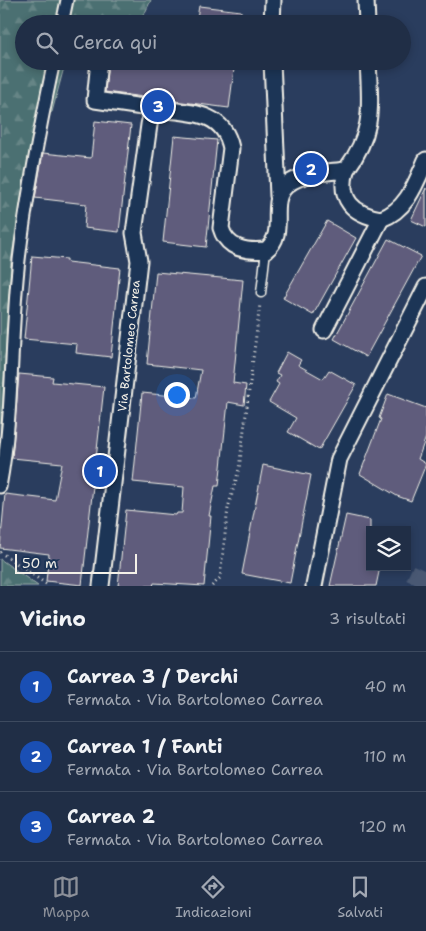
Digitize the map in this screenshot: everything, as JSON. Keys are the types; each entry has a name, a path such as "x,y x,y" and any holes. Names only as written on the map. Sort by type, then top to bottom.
{"street":[{"path":"64,15 67,0"},
{"path":"272,15 273,0"},
{"path":"366,0 367,15"},
{"path":"0,487 8,423 19,260 31,177 52,70"},
{"path":"98,70 95,100 200,114 215,120 223,128 231,148 221,228 233,245 242,250 266,250 273,244 277,233 278,196 272,70"},
{"path":"368,70 370,119 367,131 356,156 346,170 343,181 346,199 358,212 382,219"},
{"name":"Via Bartolomeo Carrea","path":"100,586 139,261 134,233 151,116 156,109"},
{"path":"324,330 382,219 398,211 408,197 426,160"},
{"path":"278,196 287,185 300,177 346,170"},
{"path":"314,586 338,459 426,287"}],"lane":[{"path":"261,293 266,250"}],"path":[{"path":"212,586 220,578 228,508 239,469 261,293"},
{"path":"0,552 49,586"}],"green space":[{"path":"0,0 151,0 144,15 15,15 15,70 64,70 52,112 35,119 11,261 0,445"},
{"path":"0,559 38,586 0,586"}],"building":[{"path":"199,6 241,11 241,15 198,15"},
{"path":"107,70 234,70 229,108 105,92"},
{"path":"95,121 131,125 119,232 84,228 86,204 35,198 43,153 91,158"},
{"path":"174,136 217,140 206,247 163,242"},
{"path":"426,188 426,227 411,220"},
{"path":"327,221 356,238 313,315 283,298"},
{"path":"388,239 421,256 366,357 334,339"},
{"path":"32,256 67,259 67,262 120,268 111,357 76,353 77,344 24,339"},
{"path":"156,272 243,280 233,383 246,385 244,405 228,402 219,486 215,486 209,516 211,516 204,586 154,583 153,586 118,586 126,510 176,515 177,513 182,513 184,487 133,482 142,393 196,398 201,370 147,364"},
{"path":"287,352 301,360 298,365 323,379 329,370 356,385 319,450 288,432 296,418 269,402 279,384 276,382 280,375 276,373"},
{"path":"19,374 53,377 52,382 104,387 82,585 46,581 49,554 0,548 5,494 55,500 62,463 12,458"},
{"path":"388,394 426,408 426,437 418,459 426,464 411,501 397,496 360,474 381,419 379,418"},
{"path":"263,465 311,475 290,583 242,574"},
{"path":"346,515 370,520 370,526 366,526 366,571 379,571 376,586 330,586"}],"tunnel":[{"path":"419,586 426,571"}],"place":[{"name":"Carrea 2","path":"158,106"},
{"name":"Carrea 1 / Fanti","path":"311,169"},
{"name":"Carrea 3 / Derchi","path":"100,471"}]}
